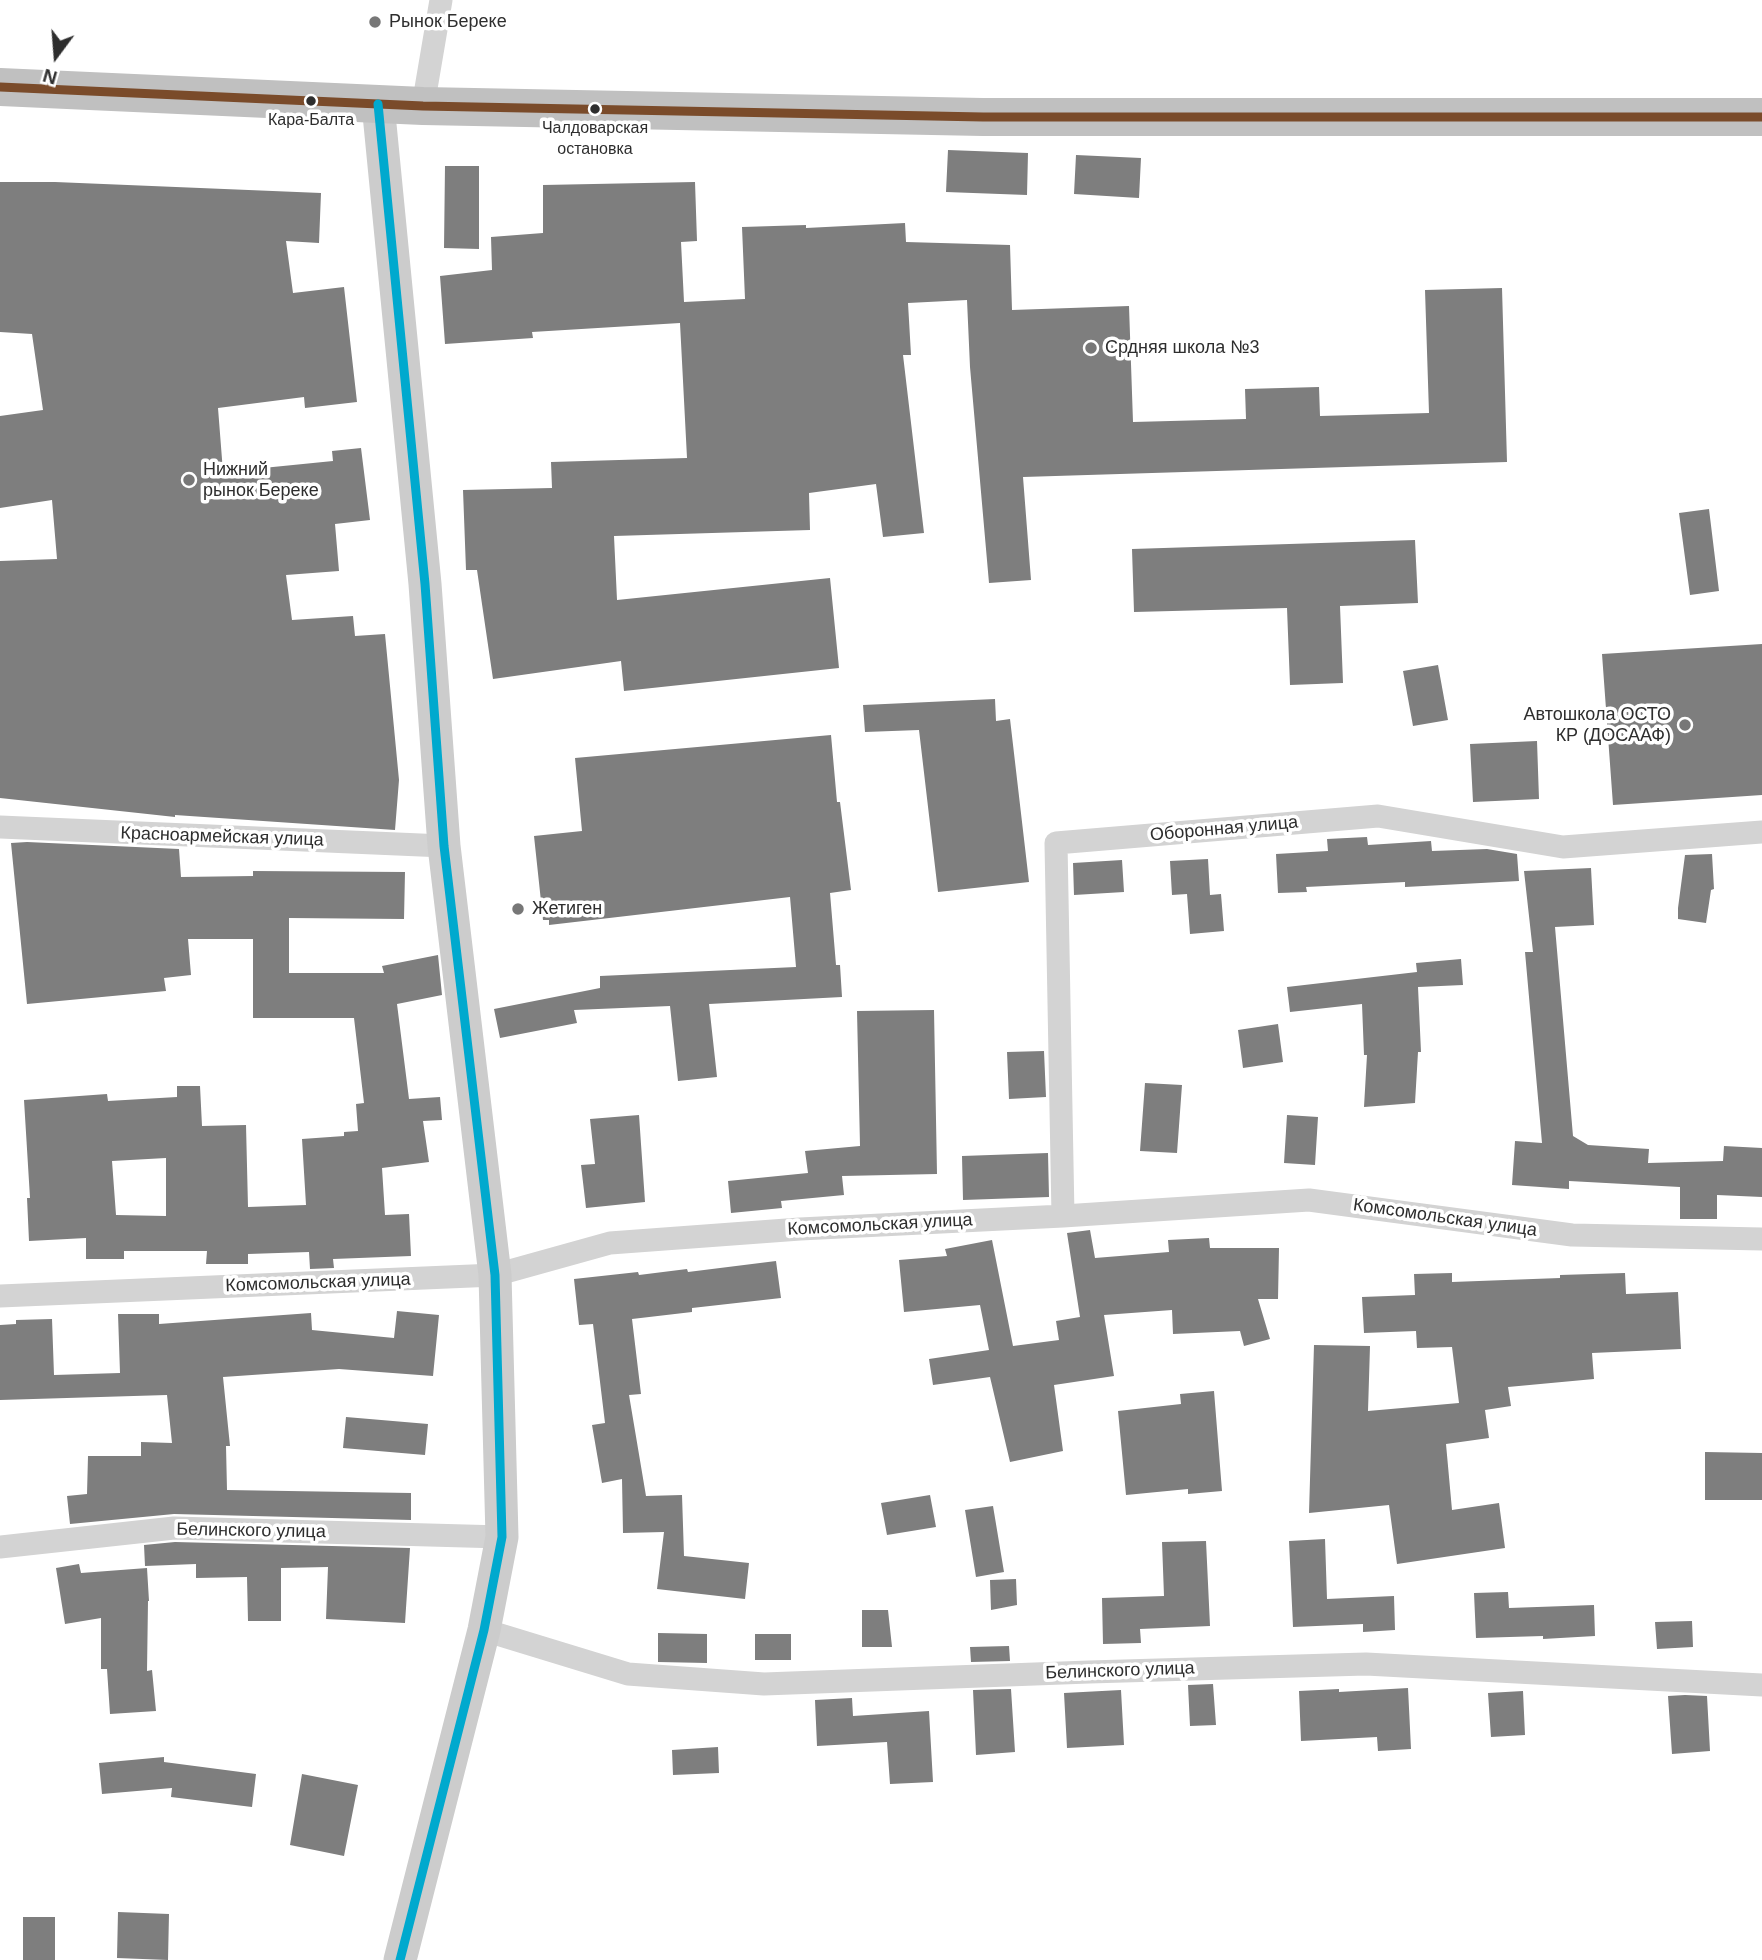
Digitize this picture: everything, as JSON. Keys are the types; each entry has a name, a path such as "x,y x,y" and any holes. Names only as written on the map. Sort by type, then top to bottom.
{"highway":[{"path":"0,88 423,106 997,117 1762,117"}],"street":[{"path":"423,106 440,4"},
{"path":"378,104 425,584 444,846 495,1275 502,1537 485,1630 400,1960"},
{"name":"Оборонная улица","path":"1063,1216 1056,843 1378,816 1563,847 1762,832"},
{"name":"Красноармейская улица","path":"0,827 444,846"},
{"name":"Комсомольская улица","path":"0,1296 495,1275 610,1243 1309,1199 1572,1235 1762,1239"},
{"name":"Белинского улица","path":"0,1547 174,1528 502,1537"},
{"name":"Белинского улица","path":"485,1630 628,1674 764,1684 1366,1664 1762,1685"}],"building":[{"path":"948,150 1028,153 1027,195 946,192"},
{"path":"1076,155 1141,158 1139,198 1074,194"},
{"path":"445,166 479,166 479,249 444,248"},
{"name":"Нижний рынок Береке","path":"0,182 321,193 319,243 286,241 293,293 344,287 357,402 305,408 304,397 218,408 223,472 333,461 332,451 361,448 370,520 335,524 339,571 286,575 292,620 353,616 355,636 385,634 399,780 395,830 175,817 0,798 0,561 57,559 52,500 0,508 0,416 43,410 32,334 0,332"},
{"path":"695,182 697,241 681,242 684,302 745,299 742,227 806,225 806,228 905,223 906,242 1010,245 1012,310 1129,306 1133,422 1246,419 1245,389 1319,387 1320,416 1429,413 1425,290 1502,288 1507,462 1023,477 1031,580 989,583 970,367 967,300 908,303 911,355 903,355 924,533 883,537 876,484 809,493 810,530 614,536 617,600 830,578 839,668 624,691 621,661 493,679 477,570 466,570 463,490 552,488 551,462 687,458 680,323 532,332 533,338 445,344 440,276 492,270 491,237 543,233 543,185"},
{"path":"1709,509 1719,591 1690,595 1679,513"},
{"path":"1415,540 1418,603 1340,606 1343,683 1290,685 1287,608 1134,612 1132,549"},
{"name":"Автошкола ОСТО КР (ДОСААФ)","path":"1762,644 1762,795 1613,805 1602,654"},
{"path":"1438,665 1448,720 1413,726 1403,671"},
{"path":"995,699 996,721 1010,719 1029,882 938,892 919,730 865,732 863,705"},
{"path":"831,735 837,802 840,802 851,890 830,893 836,965 840,965 842,997 709,1004 717,1077 678,1081 670,1006 574,1010 577,1023 500,1038 494,1009 600,988 600,976 796,967 790,897 549,925 549,920 543,920 534,836 582,831 575,758"},
{"path":"1537,741 1539,799 1473,802 1470,744"},
{"path":"1367,837 1368,845 1431,841 1432,851 1487,849 1517,854 1519,881 1405,887 1405,882 1306,887 1307,892 1278,893 1276,854 1328,851 1327,839"},
{"path":"11,843 179,849 181,877 253,876 253,871 405,872 404,919 289,918 289,973 384,973 382,966 438,955 442,995 397,1004 409,1099 440,1097 442,1120 423,1121 429,1162 382,1168 385,1215 409,1214 411,1256 333,1259 334,1268 310,1269 309,1252 248,1254 248,1264 206,1264 207,1251 124,1251 124,1259 86,1259 86,1238 29,1241 27,1198 30,1198 24,1100 107,1094 108,1101 177,1097 177,1086 200,1086 202,1126 246,1125 248,1207 306,1205 302,1139 344,1136 344,1132 358,1131 356,1104 364,1103 354,1018 253,1018 253,939 188,939 191,975 164,978 166,991 27,1004","holes":["166,1158 166,1216 116,1215 112,1161"]},
{"path":"1712,854 1714,889 1711,890 1706,923 1678,919 1685,855"},
{"path":"1208,859 1210,895 1221,894 1224,931 1190,934 1187,894 1172,895 1170,861"},
{"path":"1122,860 1124,892 1074,895 1073,863"},
{"path":"1591,868 1594,925 1555,927 1573,1136 1588,1145 1649,1149 1648,1163 1723,1161 1724,1146 1762,1148 1762,1197 1717,1195 1717,1219 1680,1219 1680,1187 1569,1181 1569,1189 1512,1185 1515,1141 1542,1143 1525,952 1533,952 1524,871"},
{"path":"1461,959 1463,985 1418,987 1421,1052 1418,1052 1415,1103 1364,1107 1367,1055 1364,1055 1362,1004 1290,1012 1287,987 1417,972 1416,963"},
{"path":"934,1010 937,1174 842,1176 844,1195 781,1201 782,1208 731,1213 728,1181 808,1173 805,1151 860,1146 857,1011"},
{"path":"1278,1024 1283,1062 1243,1068 1238,1030"},
{"path":"1044,1051 1046,1097 1009,1099 1007,1052"},
{"path":"1145,1083 1182,1085 1177,1153 1140,1151"},
{"path":"639,1115 645,1202 586,1208 581,1165 595,1164 590,1119"},
{"path":"1287,1115 1318,1117 1315,1165 1284,1163"},
{"path":"1048,1153 1049,1197 963,1200 962,1156"},
{"path":"1090,1230 1095,1258 1169,1252 1168,1240 1209,1238 1210,1248 1279,1248 1278,1299 1258,1299 1270,1339 1244,1346 1240,1331 1173,1334 1172,1310 1104,1315 1114,1376 1054,1385 1063,1451 1010,1462 990,1377 933,1385 929,1359 989,1350 980,1305 904,1312 899,1260 947,1256 945,1249 992,1240 1013,1346 1059,1340 1056,1321 1080,1317 1067,1233"},
{"path":"776,1261 781,1298 692,1308 692,1312 632,1319 641,1394 629,1395 646,1496 682,1495 684,1556 749,1563 745,1599 657,1589 664,1532 623,1533 622,1479 602,1483 592,1425 605,1423 593,1324 579,1325 574,1279 638,1272 639,1275 687,1269 688,1272"},
{"path":"1452,1273 1452,1282 1625,1273 1626,1294 1678,1292 1681,1349 1592,1353 1594,1379 1508,1387 1511,1406 1485,1410 1489,1438 1446,1444 1452,1510 1499,1503 1505,1548 1397,1564 1389,1505 1309,1513 1314,1345 1370,1346 1368,1411 1459,1403 1452,1347 1417,1348 1416,1331 1364,1333 1362,1297 1415,1295 1414,1274"},
{"path":"397,1311 439,1315 433,1376 339,1369 223,1377 230,1446 226,1446 227,1490 411,1493 411,1520 174,1514 70,1524 67,1496 87,1494 88,1456 141,1456 141,1442 172,1443 167,1395 0,1400 0,1325 16,1324 16,1320 52,1319 54,1375 120,1373 118,1314 159,1314 159,1324 311,1313 312,1330 394,1338"},
{"path":"1214,1391 1222,1491 1188,1494 1188,1489 1126,1495 1118,1411 1181,1404 1180,1394"},
{"path":"346,1417 428,1424 425,1455 343,1448"},
{"path":"1705,1452 1762,1453 1762,1500 1705,1500"},
{"path":"930,1495 936,1527 887,1535 881,1503"},
{"path":"993,1506 1004,1572 976,1577 965,1510"},
{"path":"1325,1539 1327,1599 1394,1596 1395,1630 1363,1632 1363,1624 1293,1627 1289,1541"},
{"path":"1206,1541 1210,1626 1140,1629 1141,1643 1103,1644 1102,1598 1164,1596 1162,1542"},
{"path":"175,1542 410,1548 405,1623 326,1619 328,1567 281,1568 281,1621 248,1621 247,1577 196,1578 196,1564 145,1566 144,1545"},
{"path":"79,1564 81,1573 147,1568 147,1671 152,1670 156,1711 110,1714 107,1669 101,1669 101,1618 65,1624 56,1568"},
{"path":"1016,1579 1017,1605 991,1610 990,1580"},
{"path":"1508,1592 1509,1608 1594,1605 1595,1636 1543,1639 1543,1636 1476,1638 1474,1593"},
{"path":"862,1610 888,1610 892,1647 862,1647"},
{"path":"1692,1621 1693,1647 1657,1649 1655,1622"},
{"path":"658,1633 707,1634 707,1663 658,1662"},
{"path":"755,1634 791,1634 791,1660 755,1660"},
{"path":"1009,1646 1010,1661 971,1662 970,1647"},
{"path":"1213,1684 1216,1725 1190,1726 1188,1685"},
{"path":"1408,1688 1411,1749 1378,1751 1377,1737 1301,1741 1299,1691 1339,1689 1339,1692"},
{"path":"1011,1689 1015,1752 976,1755 973,1690"},
{"path":"1121,1690 1124,1745 1067,1748 1064,1693"},
{"path":"1523,1691 1525,1735 1491,1737 1488,1693"},
{"path":"1668,1696 1707,1696 1710,1751 1672,1754"},
{"path":"852,1698 853,1716 929,1711 933,1782 890,1784 887,1742 817,1746 815,1700"},
{"path":"718,1747 719,1773 673,1775 672,1750"},
{"path":"164,1757 164,1762 256,1774 252,1807 171,1797 172,1788 102,1794 99,1763"},
{"path":"302,1774 358,1785 344,1856 290,1845"},
{"path":"118,1912 169,1914 168,1960 117,1958"},
{"path":"23,1917 55,1917 55,1960 23,1960"}],"transit line":[{"path":"0,87 423,106 983,117 1762,117"},
{"path":"378,104 425,584 444,846 495,1275 502,1537 484,1630 400,1960"}],"place":[{"name":"Рынок Береке","path":"375,22"},
{"name":"Кара-Балта","path":"311,101"},
{"name":"Чалдоварская остановка","path":"595,109"},
{"name":"Срдняя школа №3","path":"1091,348"},
{"name":"Нижний рынок Береке","path":"189,480"},
{"name":"Автошкола ОСТО КР (ДОСААФ)","path":"1685,725"},
{"name":"Жетиген","path":"518,909"}]}
